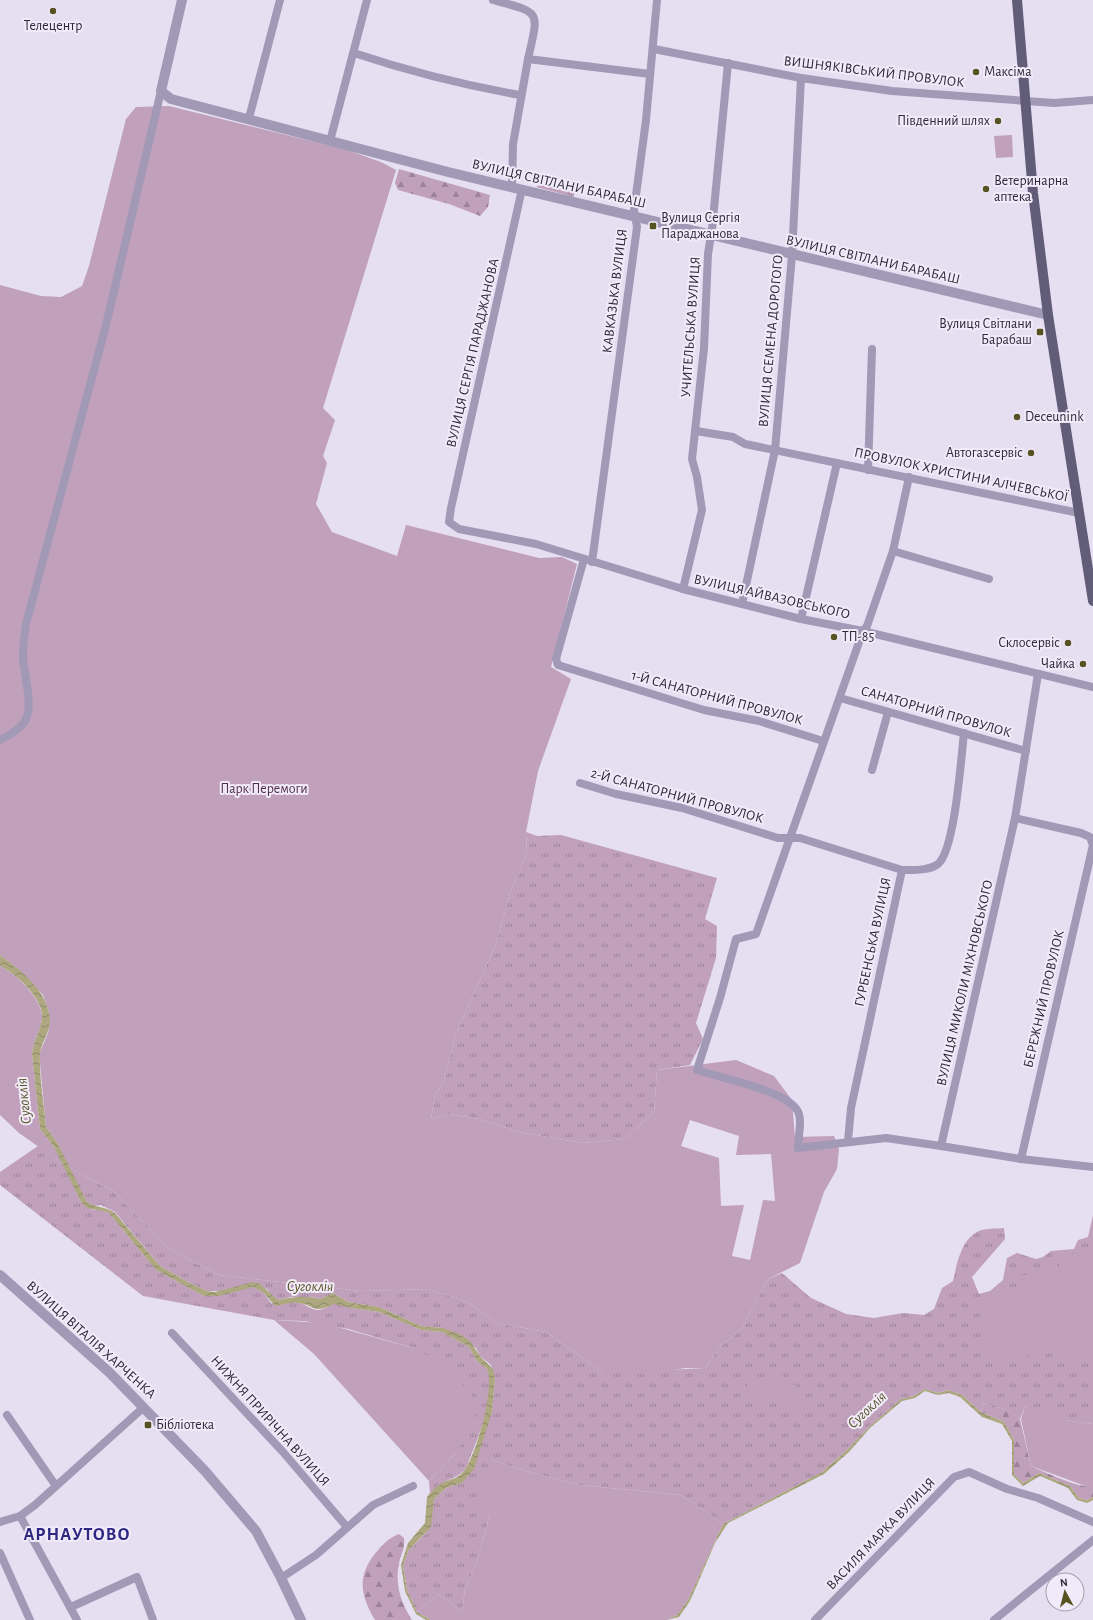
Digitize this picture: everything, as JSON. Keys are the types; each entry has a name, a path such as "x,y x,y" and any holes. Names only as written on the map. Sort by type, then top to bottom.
{"main road":[{"path":"1017,0 1024,101 1033,193 1048,315 1093,601"}],"street":[{"path":"0,740 15,731 23,724 27,717 28,708 23,659 26,624 106,325 182,0"},
{"path":"249,118 280,0"},
{"path":"330,141 367,0"},
{"path":"493,0 526,9 533,13 536,20 528,59 650,74"},
{"name":"КАВКАЗЬКА ВУЛИЦЯ","path":"558,665 556,659 588,561 637,227 634,210 654,49 657,0"},
{"name":"ВИШНЯКІВСЬКИЙ ПРОВУЛОК","path":"654,49 801,78 892,91 1054,103 1093,100"},
{"path":"354,53 393,66 469,86 520,95"},
{"name":"ВУЛИЦЯ СЕРГІЯ ПАРАДЖАНОВА","path":"449,522 517,188 513,144 520,95 528,59"},
{"name":"УЧИТЕЛЬСЬКА ВУЛИЦЯ","path":"683,589 702,510 697,477 692,459 704,348 708,254 728,63"},
{"name":"ВУЛИЦЯ СЕМЕНА ДОРОГОГО","path":"742,604 775,450 792,255 801,78"},
{"name":"ВУЛИЦЯ СВІТЛАНИ БАРАБАШ","path":"161,91 171,99 249,118 330,141 792,255 1048,315"},
{"path":"868,470 872,348"},
{"name":"ПРОВУЛОК ХРИСТИНИ АЛЧЕВСЬКОЇ","path":"696,431 733,437 745,444 1079,513"},
{"name":"ПРОВУЛОК ХРИСТИНИ АЛЧЕВСЬКОЇ","path":"801,619 837,463"},
{"name":"САНАТОРНИЙ ПРОВУЛОК","path":"848,1142 798,1148 800,1115 794,1105 772,1091 697,1070 720,998 736,939 756,934 823,741 863,632 867,626 893,552 909,477"},
{"name":"ВУЛИЦЯ АЙВАЗОВСЬКОГО","path":"449,522 459,529 536,544 683,589 801,619 863,632 1093,687"},
{"path":"893,552 989,579"},
{"name":"1-Й САНАТОРНИЙ ПРОВУЛОК","path":"558,665 704,710 760,721 823,741"},
{"name":"ВУЛИЦЯ МИКОЛИ МІХНОВСЬКОГО","path":"941,1146 1015,818 1038,674"},
{"name":"САНАТОРНИЙ ПРОВУЛОК","path":"840,698 1026,751"},
{"path":"872,770 888,712"},
{"name":"ГУРБЕНСЬКА ВУЛИЦЯ","path":"848,1142 850,1108 902,870 926,868 937,865 944,858 948,847 956,801 964,733"},
{"name":"2-Й САНАТОРНИЙ ПРОВУЛОК","path":"580,783 616,794 682,808 778,838 800,838 902,870"},
{"name":"БЕРЕЖНИЙ ПРОВУЛОК","path":"1015,818 1081,832 1090,837 1093,845 1021,1159"},
{"path":"848,1142 886,1138 1021,1159 1093,1167"},
{"name":"ВУЛИЦЯ ВІТАЛІЯ ХАРЧЕНКА","path":"0,1276 110,1373 205,1470 256,1531 301,1620"},
{"name":"НИЖНЯ ПРИРІЧНА ВУЛИЦЯ","path":"172,1333 283,1452 347,1527"},
{"path":"1,1520 20,1516 56,1486 144,1407"},
{"path":"7,1415 56,1486"},
{"name":"ВАСИЛЯ МАРКА ВУЛИЦЯ","path":"815,1620 954,1477 969,1472 1006,1489 1038,1498 1093,1522"},
{"path":"281,1578 316,1555 373,1505 412,1486"},
{"path":"20,1516 77,1620"},
{"path":"994,1620 1093,1540"},
{"path":"0,1553 30,1620"},
{"path":"71,1607 137,1577 153,1620"}],"green space":[{"name":"Парк Перемоги","path":"169,106 347,150 381,162 396,170 323,408 335,420 323,456 327,463 316,504 332,532 397,556 406,525 539,558 562,557 577,564 551,667 571,679 538,771 526,832 527,853 510,893 496,944 455,1036 443,1084 435,1094 431,1119 449,1114 479,1119 519,1132 582,1143 625,1139 654,1112 657,1070 736,1060 774,1076 792,1100 795,1137 834,1136 839,1149 837,1169 824,1192 800,1263 768,1279 742,1328 721,1346 705,1368 685,1368 650,1374 604,1373 546,1332 497,1323 467,1302 429,1289 361,1291 219,1275 171,1250 113,1191 69,1168 58,1144 46,1127 40,1052 48,1033 50,1022 48,1009 43,995 16,967 0,955 0,285 41,296 61,297 82,286 89,266 126,119 136,107","holes":["690,1120 739,1136 736,1155 771,1154 775,1201 763,1200 750,1260 732,1256 744,1205 721,1206 719,1158 681,1146"]},
{"path":"1012,135 1013,157 996,158 994,136"},
{"path":"399,169 490,195 488,207 480,216 449,204 398,190 395,183"},
{"path":"540,185 574,193 574,197 536,187"},
{"path":"526,832 537,836 561,835 717,878 705,919 717,926 716,958 696,1023 703,1039 690,1065 657,1070 654,1112 625,1139 582,1143 519,1132 479,1119 449,1114 431,1119 435,1094 443,1084 455,1036 496,944 510,893 527,853"},
{"path":"0,966 13,974 27,988 38,1003 41,1011 42,1018 32,1054 40,1129 54,1147 63,1164 19,1133 0,1115"},
{"path":"38,1146 63,1164 81,1202 93,1210 101,1210 109,1213 156,1270 204,1296 253,1287 264,1293 271,1303 299,1303 319,1310 334,1303 351,1308 379,1312 421,1330 442,1332 469,1347 477,1361 487,1369 490,1380 490,1392 488,1405 480,1431 467,1466 464,1470 459,1475 439,1485 430,1493 429,1481 456,1453 413,1348 348,1329 304,1321 274,1320 143,1296 0,1185 0,1172"},
{"path":"69,1168 113,1191 171,1250 219,1275 361,1291 429,1289 467,1302 497,1323 546,1332 604,1373 705,1368 721,1346 742,1328 768,1279 782,1273 811,1298 846,1314 874,1318 903,1313 924,1315 934,1309 942,1288 953,1281 958,1260 964,1246 973,1235 979,1231 1004,1228 1005,1239 972,1277 979,1294 990,1291 1003,1280 1007,1258 1017,1253 1036,1259 1043,1257 1051,1251 1074,1249 1078,1240 1088,1237 1093,1215 1093,1424 1065,1420 1025,1406 1020,1419 1010,1411 983,1403 981,1412 962,1395 949,1390 938,1393 925,1389 914,1396 901,1399 822,1472 723,1524 681,1495 579,1485 522,1470 490,1459 490,1514 476,1564 465,1589 462,1612 439,1594 417,1612 407,1590 403,1566 408,1551 426,1533 434,1499 446,1488 462,1483 492,1412 495,1379 491,1365 480,1356 476,1348 443,1328 421,1326 379,1307 348,1302 333,1293 320,1299 313,1297 291,1297 278,1300 273,1298 267,1289 246,1284 223,1291 207,1291 160,1266 115,1212 101,1205 93,1206 87,1202"},
{"path":"1093,1251 1093,1369 1091,1370 1089,1357 1057,1362 1052,1349 1028,1351 1027,1359 987,1363 981,1296 1017,1289 1017,1276 1060,1271 1058,1255"},
{"path":"274,1320 323,1323 413,1348 429,1356 458,1379 472,1395 476,1413 468,1434 456,1453 429,1481 314,1354"},
{"path":"777,1371 801,1390 800,1410 744,1395 749,1380 768,1378"},
{"path":"983,1403 1011,1411 1020,1419 1031,1466 1071,1483 1093,1486 1093,1497 1087,1500 1079,1498 1070,1486 1039,1473 1023,1483 1014,1474 1014,1440 1004,1422 981,1412"},
{"path":"1025,1406 1058,1412 1065,1420 1093,1424 1093,1486 1088,1487 1031,1466 1021,1419"},
{"path":"490,1459 522,1470 579,1485 681,1495 723,1524 688,1600 677,1615 667,1620 431,1620 417,1612 439,1594 462,1612 465,1589 476,1564 490,1514 474,1508"},
{"path":"399,1534 404,1538 404,1548 398,1567 399,1591 404,1606 412,1620 375,1620 363,1592 364,1575 367,1566 379,1549 388,1540"}],"water":[{"path":"0,955 33,983 45,1001 48,1010 50,1025 40,1054 41,1081 46,1127 58,1144 87,1202 115,1213 160,1266 207,1291 215,1292 253,1282 260,1284 278,1300 299,1297 320,1299 333,1293 348,1302 379,1307 421,1326 443,1328 460,1334 470,1341 480,1356 493,1369 495,1379 492,1412 474,1469 462,1483 446,1488 434,1499 431,1527 408,1551 403,1566 407,1590 417,1612 431,1620 426,1620 416,1614 405,1591 401,1565 408,1543 425,1523 427,1497 439,1485 461,1474 468,1464 483,1422 489,1378 487,1369 477,1361 469,1347 442,1332 421,1330 379,1312 334,1304 321,1309 298,1303 275,1306 264,1293 253,1287 219,1296 204,1296 156,1270 109,1213 90,1209 81,1202 54,1147 40,1129 32,1054 42,1018 41,1011 34,995 13,974 0,966"},
{"path":"925,1389 938,1393 949,1390 962,1395 981,1412 1004,1422 1014,1440 1014,1474 1023,1483 1039,1473 1070,1486 1079,1498 1087,1500 1093,1497 1093,1500 1087,1503 1077,1500 1068,1488 1040,1476 1023,1486 1012,1475 1012,1441 1002,1424 982,1417 960,1397 949,1393 938,1395 925,1391 915,1398 902,1401 870,1428 849,1452 824,1474 728,1523 715,1543 690,1601 679,1617 667,1620 677,1615 688,1600 723,1524 822,1472 901,1399 914,1396"}],"place":[{"name":"Телецентр","path":"53,11"},
{"name":"Максіма","path":"976,72"},
{"name":"Південний шлях","path":"998,121"},
{"name":"Ветеринарна аптека","path":"986,189"},
{"name":"Вулиця Сергія Параджанова","path":"653,226"},
{"name":"Вулиця Світлани Барабаш","path":"1040,332"},
{"name":"Deceunink","path":"1017,417"},
{"name":"Автогазсервіс","path":"1031,453"},
{"name":"ТП-85","path":"834,637"},
{"name":"Склосервіс","path":"1068,643"},
{"name":"Чайка","path":"1083,664"},
{"name":"Бібліотека","path":"148,1425"}],"district":[{"name":"АРНАУТОВО","path":"77,1535"}],"water label":[{"name":"Сугоклія","path":"24,1101"},
{"name":"Сугоклія","path":"310,1286"},
{"name":"Сугоклія","path":"867,1410"}]}
